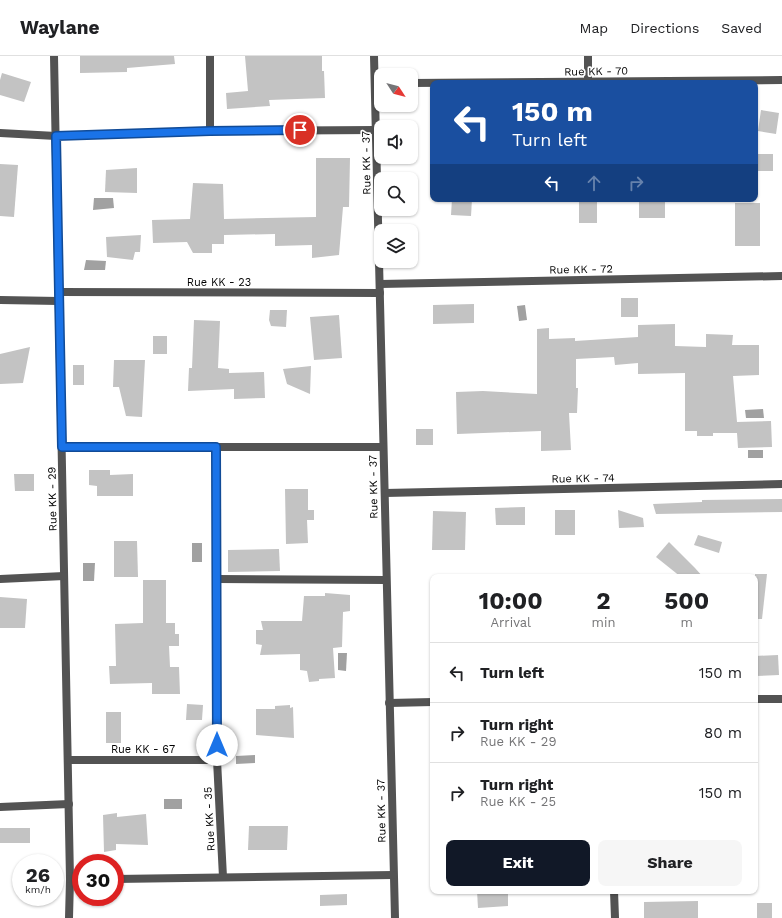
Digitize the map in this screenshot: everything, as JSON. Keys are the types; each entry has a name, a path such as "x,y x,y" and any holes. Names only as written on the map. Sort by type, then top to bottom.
{"street":[{"name":"Rue KK - 29","path":"54,56 69,804 69,918"},
{"path":"210,56 210,131"},
{"name":"Rue KK - 37","path":"374,56 376,68"},
{"path":"588,56 588,80"},
{"name":"Rue KK - 70","path":"758,80 782,80"},
{"name":"Rue KK - 70","path":"418,83 430,83"},
{"path":"0,133 56,136 210,131 374,130"},
{"name":"Rue KK - 37","path":"377,164 394,918"},
{"name":"Rue KK - 72","path":"380,284 782,276"},
{"name":"Rue KK - 23","path":"59,292 380,294"},
{"path":"0,300 59,301"},
{"path":"62,447 383,447"},
{"name":"Rue KK - 35","path":"216,447 217,760 224,878"},
{"name":"Rue KK - 74","path":"384,494 782,484"},
{"path":"0,579 64,576"},
{"path":"217,579 386,580"},
{"path":"758,699 782,699"},
{"path":"389,703 430,702"},
{"name":"Rue KK - 67","path":"68,760 217,760"},
{"path":"0,807 69,804"},
{"path":"124,879 394,875"},
{"path":"614,894 615,918"}],"shaded area":[{"path":"94,198 113,198 114,208 93,210"},
{"path":"86,260 106,261 105,270 84,270"},
{"path":"525,305 527,320 519,321 517,306"},
{"path":"763,409 764,418 746,418 745,410"},
{"path":"748,450 763,450 763,458 748,458"},
{"path":"192,543 202,543 202,562 192,562"},
{"path":"83,563 95,563 94,581 83,581"},
{"path":"338,653 347,653 346,671 338,670"},
{"path":"255,755 255,763 236,764 236,756"},
{"path":"164,799 182,799 182,809 164,809"}],"building":[{"path":"80,56 174,56 175,64 127,68 127,72 80,73"},
{"path":"245,56 322,56 325,98 269,100 270,106 227,109 226,93 248,91"},
{"path":"2,73 31,82 24,102 0,95 0,80"},
{"path":"761,110 779,113 776,134 758,131"},
{"path":"758,154 773,154 773,171 758,171"},
{"path":"316,158 350,158 349,207 343,207 339,255 312,258 312,245 275,246 275,234 224,235 224,244 212,244 212,253 193,253 187,242 153,243 152,220 190,219 193,183 223,184 224,219 316,217"},
{"path":"0,164 18,165 14,217 0,216"},
{"path":"137,168 137,193 105,192 106,170"},
{"path":"452,202 472,202 471,216 451,215"},
{"path":"579,202 597,202 597,223 579,223"},
{"path":"639,202 665,202 665,218 639,218"},
{"path":"735,203 760,203 760,246 735,246"},
{"path":"141,235 140,252 135,252 133,260 107,257 106,237"},
{"path":"621,298 638,298 638,317 621,317"},
{"path":"474,304 474,323 433,324 433,305"},
{"path":"270,310 287,310 286,327 271,326 269,320"},
{"path":"339,315 342,358 314,360 310,317"},
{"path":"194,320 220,321 218,368 229,369 229,373 264,372 265,398 234,399 234,389 188,391 189,368 192,368"},
{"path":"675,324 675,346 706,347 706,334 733,335 732,345 759,345 759,375 733,376 737,422 771,421 772,447 738,448 737,433 713,433 713,436 697,436 697,431 685,431 685,373 638,374 638,363 615,365 614,357 576,359 576,388 578,388 577,413 569,413 571,450 541,451 541,431 457,434 456,392 483,391 537,394 537,329 549,328 549,339 575,338 575,341 638,337 638,325"},
{"path":"153,336 167,336 167,354 153,354"},
{"path":"30,347 23,383 0,384 0,354"},
{"path":"114,360 145,360 142,417 126,416 119,387 113,387"},
{"path":"73,365 84,365 84,385 73,385"},
{"path":"311,366 310,394 287,384 283,369"},
{"path":"416,429 433,429 433,445 416,445"},
{"path":"89,470 110,470 110,475 133,474 133,496 97,496 97,486 89,485"},
{"path":"14,474 34,474 34,491 15,491"},
{"path":"285,489 308,489 308,510 314,510 314,520 307,520 308,543 286,544"},
{"path":"782,499 782,512 656,514 653,504 702,502 702,500"},
{"path":"525,507 525,525 496,525 495,508"},
{"path":"555,510 575,510 575,535 555,535"},
{"path":"618,510 643,518 644,527 619,528"},
{"path":"433,511 466,512 465,550 432,550"},
{"path":"698,535 722,542 719,553 694,545"},
{"path":"114,541 137,541 138,577 114,577"},
{"path":"669,542 700,574 677,574 656,557"},
{"path":"279,549 280,571 228,572 228,550"},
{"path":"758,574 767,574 762,619 758,619"},
{"path":"143,580 166,580 166,623 175,623 175,634 179,634 179,646 169,646 170,667 179,667 180,694 152,694 152,683 110,684 109,666 116,666 115,624 143,623"},
{"path":"325,593 350,595 350,611 343,612 342,647 333,648 335,678 319,679 319,681 309,682 307,671 300,670 300,654 260,655 262,645 256,644 256,630 263,630 261,621 302,621 304,596 325,596"},
{"path":"0,597 27,599 25,628 0,628"},
{"path":"778,655 779,675 758,676 758,656"},
{"path":"187,704 203,705 202,720 186,720"},
{"path":"290,705 290,708 293,707 294,738 256,735 256,709 275,709 275,706"},
{"path":"106,712 121,712 121,743 106,743"},
{"path":"117,813 117,817 146,814 148,845 116,844 116,850 104,852 103,815"},
{"path":"249,826 288,826 287,850 248,850"},
{"path":"0,828 30,828 30,843 0,843"},
{"path":"347,894 347,905 320,906 320,895"},
{"path":"477,894 508,894 508,906 478,908"},
{"path":"698,901 698,918 644,918 644,902"},
{"path":"757,903 772,903 772,918 757,918"}],"route":[{"path":"217,745 216,447 62,447 56,136 210,131 300,130"}]}
